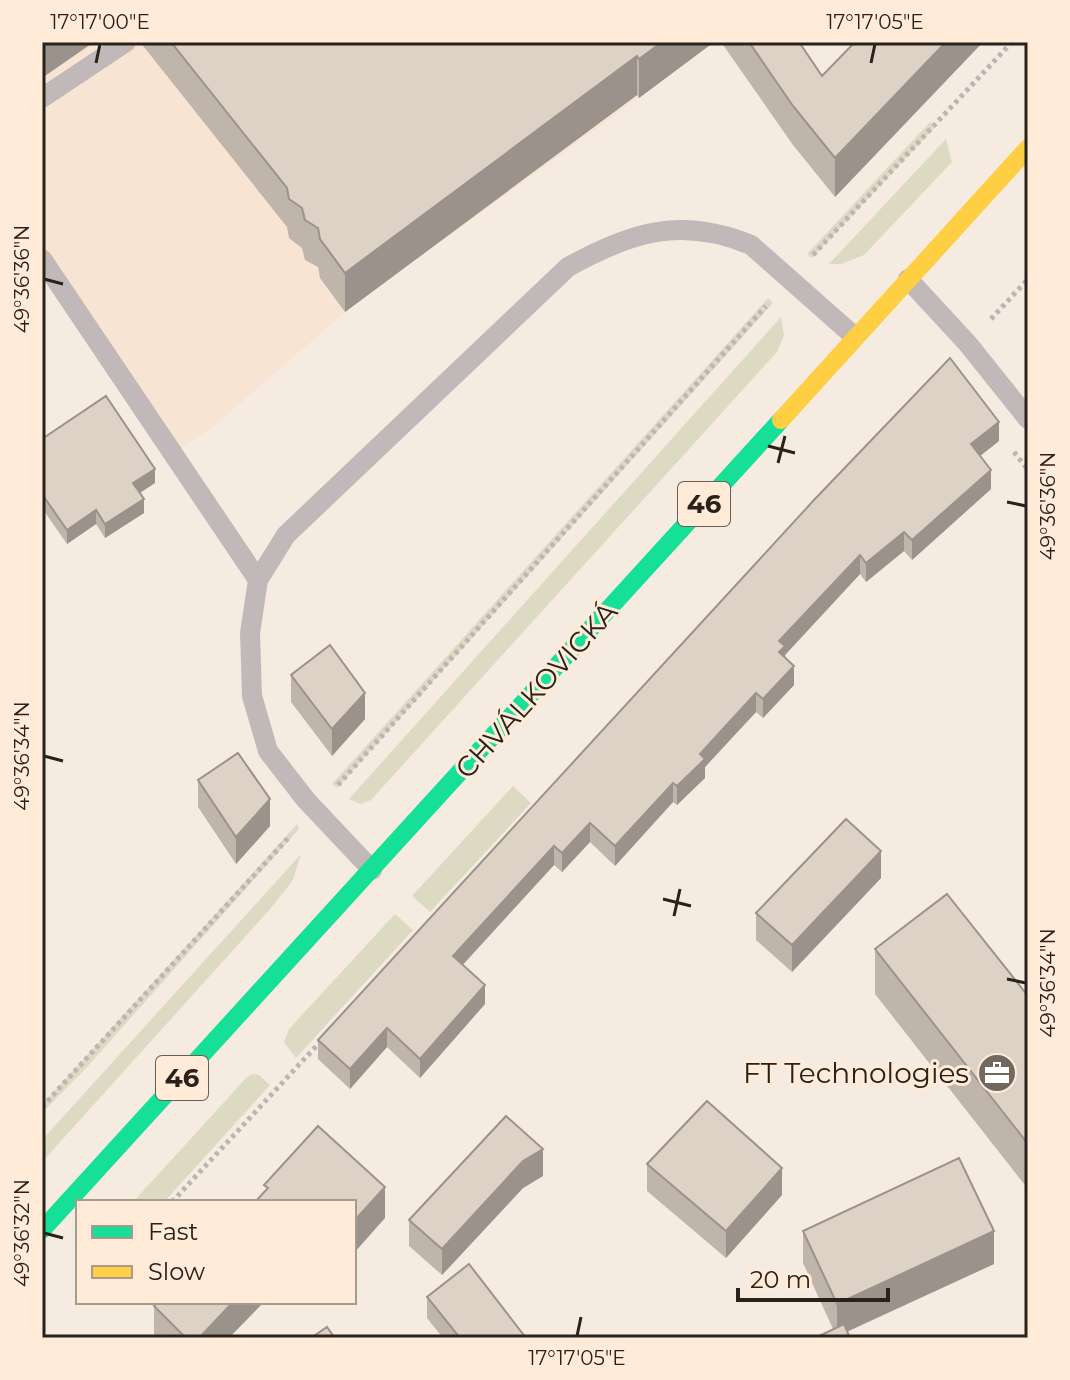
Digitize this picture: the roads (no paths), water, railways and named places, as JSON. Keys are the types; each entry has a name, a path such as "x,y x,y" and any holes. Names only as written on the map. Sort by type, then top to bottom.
{"main road":[{"name":"CHVÁLKOVICKÁ","path":"42,1230 1028,148"}],"lane":[{"path":"42,98 126,42"},
{"path":"372,870 306,800 268,751 252,696 250,633 258,580 286,535 568,267 607,245 640,234 682,228 732,237 751,245 855,337"},
{"path":"42,259 258,580"},
{"path":"908,279 968,344 1028,419"}],"place":[{"name":"FT Technologies","path":"997,1073"}]}
